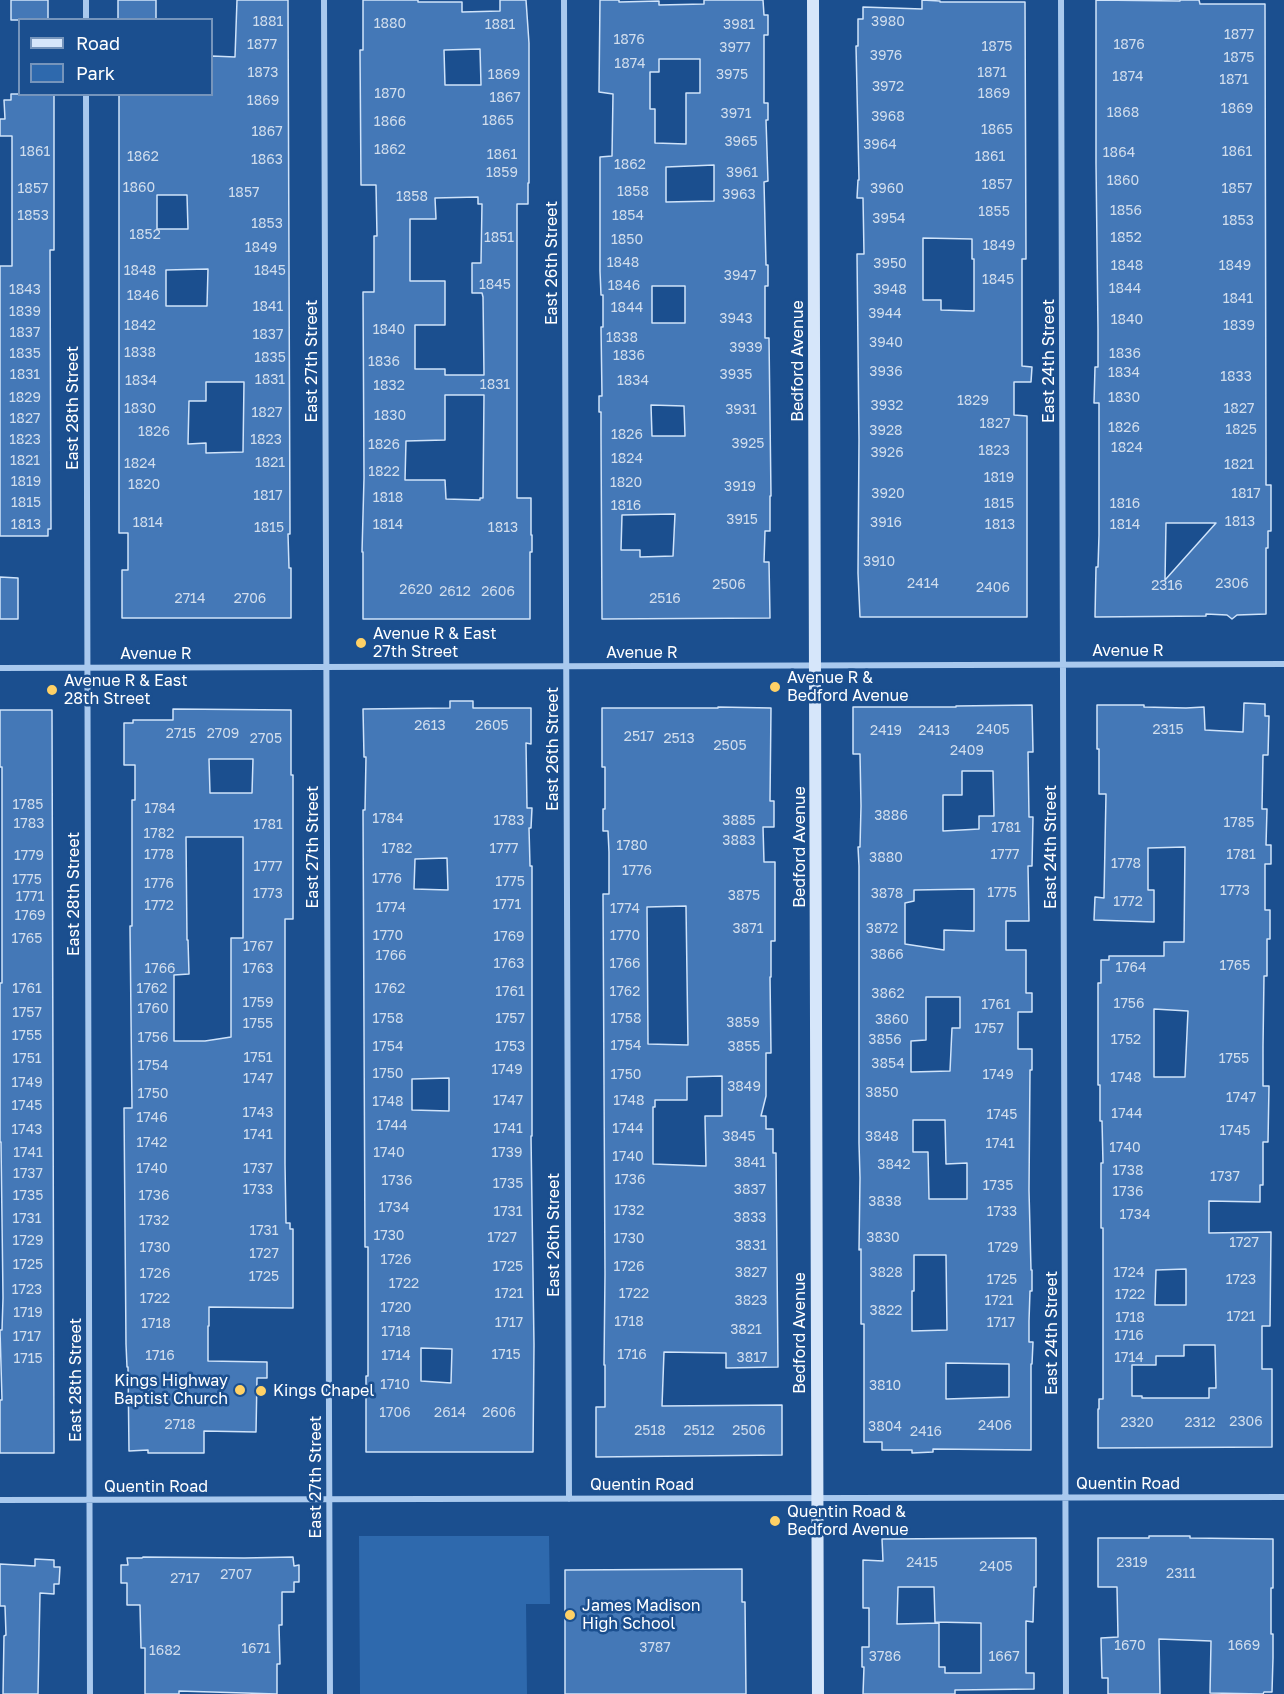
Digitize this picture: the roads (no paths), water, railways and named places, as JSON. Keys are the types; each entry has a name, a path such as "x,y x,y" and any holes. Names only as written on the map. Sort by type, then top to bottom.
{"main road":[{"name":"Bedford Avenue","path":"813,0 818,1694"}],"street":[{"path":"86,0 86,18"},
{"name":"East 27th Street","path":"324,0 330,1694"},
{"name":"East 26th Street","path":"564,0 569,1499"},
{"name":"East 24th Street","path":"1060,0 1066,1694"},
{"name":"East 28th Street","path":"86,96 90,1694"},
{"name":"Avenue R","path":"0,668 1284,664"},
{"name":"Quentin Road","path":"0,1500 1284,1497"}],"place":[{"name":"Avenue R & East 27th Street","path":"361,643"},
{"name":"Avenue R & Bedford Avenue","path":"775,687"},
{"name":"Avenue R & East 28th Street","path":"52,690"},
{"name":"Kings Highway Baptist Church","path":"240,1390"},
{"name":"Kings Chapel","path":"261,1391"},
{"name":"Quentin Road & Bedford Avenue","path":"775,1521"},
{"name":"James Madison High School","path":"570,1615"}]}
